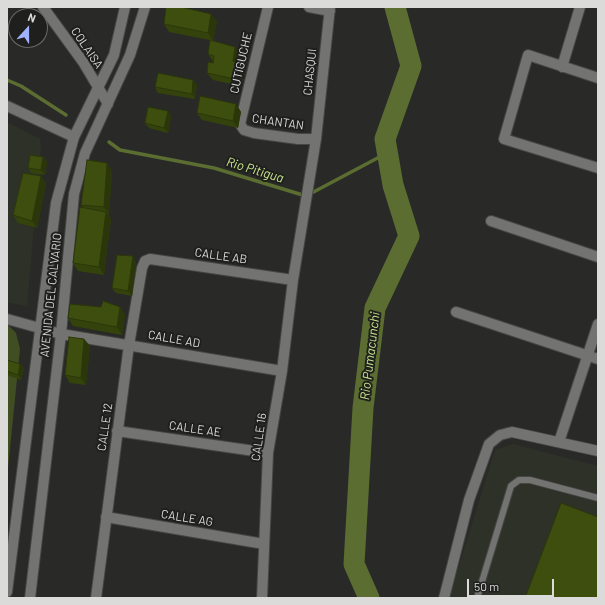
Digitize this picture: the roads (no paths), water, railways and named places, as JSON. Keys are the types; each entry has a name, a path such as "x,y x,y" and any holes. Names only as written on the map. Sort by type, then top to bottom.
{"street":[{"name":"COLAISA","path":"43,7 83,62 108,104"},
{"name":"AVENIDA DEL CALVARIO","path":"7,592 56,203 74,137 97,87 114,55 125,7"},
{"name":"AVENIDA DEL CALVARIO","path":"30,598 61,334 74,194 85,154 130,55 145,7"},
{"name":"CUTIGUCHE","path":"240,124 268,7"},
{"path":"309,7 330,9"},
{"path":"562,67 580,7"},
{"name":"CHASQUI","path":"303,225 316,139 330,9"},
{"path":"598,78 528,55 504,139 598,168"},
{"path":"7,106 74,137"},
{"name":"CHANTAN","path":"240,124 244,130 254,133 298,139 316,139"},
{"path":"491,221 598,257"},
{"name":"CALLE 16","path":"262,598 268,453 282,371 293,280 303,225"},
{"name":"CALLE AB","path":"145,261 150,259 293,280"},
{"name":"CALLE 12","path":"96,598 129,345 142,268 145,261"},
{"path":"456,312 593,357"},
{"name":"CALLE AD","path":"7,319 61,334 282,371"},
{"path":"559,442 593,357 598,324"},
{"name":"CALLE AE","path":"118,431 268,453"},
{"path":"444,598 469,500 489,444 500,435 512,432 598,451"},
{"name":"CALLE AG","path":"106,518 264,544"}],"lane":[{"path":"477,598 511,486 519,480 530,480 598,498"}],"waterway":[{"name":"Rio Pumacunchi","path":"369,598 354,564 363,408 375,308 409,236 393,185 385,139 411,66 395,7"},
{"name":"Rio Pitigua","path":"7,80 21,86 66,115"},
{"name":"Rio Pitigua","path":"109,142 120,150 214,168 306,196 387,153"}]}
